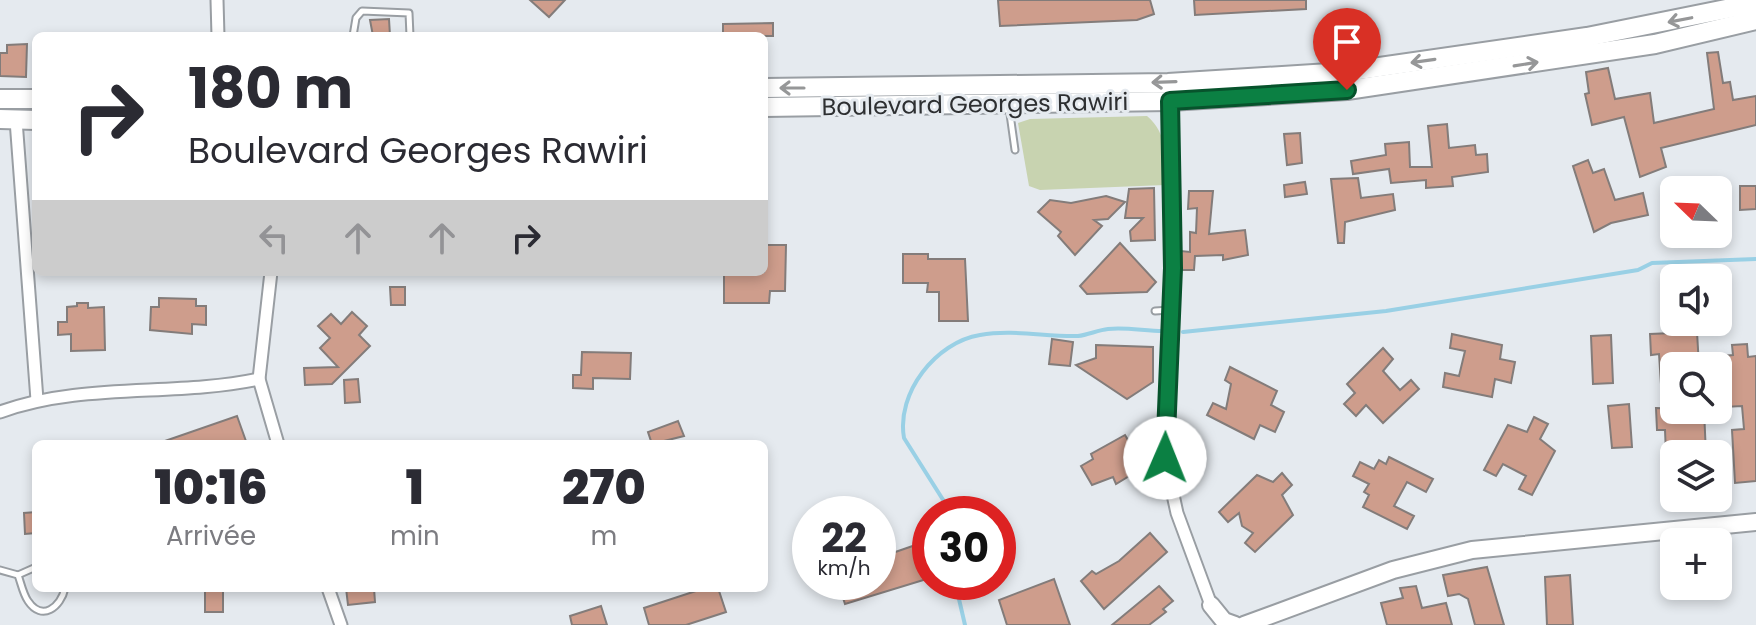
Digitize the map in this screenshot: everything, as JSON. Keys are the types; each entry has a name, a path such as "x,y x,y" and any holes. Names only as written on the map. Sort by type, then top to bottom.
{"main road":[{"name":"Boulevard Georges Rawiri","path":"768,88 1168,83 1345,72 1587,37 1756,3"},
{"name":"Boulevard Georges Rawiri","path":"768,107 1170,101 1411,82 1655,44 1756,20"},
{"path":"0,99 32,99"},
{"path":"8,120 32,120"},
{"path":"1244,625 1393,570 1472,550 1756,522"},
{"path":"1211,605 1211,625"},
{"path":"1211,605 1224,621 1235,625"}],"street":[{"path":"217,0 218,32"},
{"path":"1170,101 1171,310 1165,458 1177,513 1211,605"},
{"path":"8,120 37,400"},
{"path":"271,276 259,379 277,440"},
{"path":"0,412 37,400 223,386 259,379"},
{"path":"329,592 341,625"}],"lane":[{"path":"354,32 356,18 362,11 409,13 410,32"},
{"path":"1009,104 1015,150"},
{"path":"1155,311 1171,310"},
{"path":"0,570 18,575 32,569"},
{"path":"18,575 28,601 40,610 52,610 60,603 64,592"}],"green space":[{"path":"1147,116 1162,139 1165,185 1040,190 1029,186 1018,123 1030,119"}],"building":[{"path":"530,0 565,0 549,17"},
{"path":"998,0 1150,0 1154,14 1137,20 1000,26"},
{"path":"1194,0 1306,0 1306,9 1195,15"},
{"path":"389,19 390,32 372,32 370,20"},
{"path":"773,23 773,36 768,36 768,32 723,32 723,24"},
{"path":"27,44 26,77 0,76 0,53 7,53 7,45"},
{"path":"1718,52 1723,83 1730,82 1733,100 1756,96 1756,125 1661,148 1666,167 1640,177 1624,117 1592,125 1585,94 1589,93 1586,72 1608,68 1615,99 1650,93 1654,123 1714,109 1707,53"},
{"path":"1447,124 1449,148 1475,145 1476,155 1487,154 1488,172 1452,177 1453,186 1426,188 1426,180 1391,183 1389,169 1353,174 1351,161 1386,155 1385,144 1409,142 1410,167 1432,167 1428,126"},
{"path":"1300,133 1302,163 1287,165 1284,134"},
{"path":"1588,160 1593,173 1604,169 1615,200 1643,193 1648,215 1611,223 1594,232 1573,166"},
{"path":"1358,178 1361,198 1393,194 1395,210 1345,222 1344,243 1338,243 1331,179"},
{"path":"1305,182 1307,194 1285,197 1284,185"},
{"path":"1740,186 1756,186 1756,209 1740,210"},
{"path":"1154,188 1155,240 1131,241 1130,231 1143,218 1125,218 1129,189"},
{"path":"1189,191 1213,191 1209,234 1245,230 1248,255 1223,260 1223,255 1195,256 1194,270 1181,270 1181,251 1190,252 1190,232 1196,233 1197,208 1188,209"},
{"path":"1106,196 1125,202 1108,219 1094,220 1102,226 1075,255 1058,236 1061,232 1038,212 1050,200 1071,203"},
{"path":"1120,243 1156,282 1147,292 1087,294 1080,286"},
{"path":"768,245 786,245 785,291 770,291 769,303 724,303 724,276 768,276"},
{"path":"903,254 928,254 928,259 965,259 968,321 939,321 939,292 927,292 928,283 903,283"},
{"path":"390,287 405,287 405,305 391,305"},
{"path":"159,298 196,299 196,306 206,306 206,325 192,324 192,334 150,330 151,307 159,307"},
{"path":"77,303 88,303 88,308 104,307 105,350 71,351 71,334 58,335 58,322 67,322 67,307 77,306"},
{"path":"352,312 367,326 359,335 370,346 332,384 305,385 304,368 338,367 320,348 330,338 318,326 331,314 341,324"},
{"path":"1452,334 1502,345 1500,359 1515,362 1511,383 1495,379 1492,397 1443,387 1445,373 1459,376 1465,351 1450,348"},
{"path":"1650,334 1697,336 1698,352 1660,352 1660,369 1659,354 1651,355"},
{"path":"1611,335 1613,383 1593,384 1591,336"},
{"path":"1052,339 1073,342 1070,366 1049,364"},
{"path":"1747,344 1748,357 1756,356 1756,481 1735,483 1732,430 1744,429 1742,406 1732,407 1732,345"},
{"path":"1096,345 1153,347 1153,382 1127,399 1076,365 1096,358"},
{"path":"1383,348 1393,359 1383,371 1400,390 1411,380 1419,389 1383,423 1366,405 1356,416 1344,404 1355,393 1347,384"},
{"path":"582,352 631,353 630,379 593,378 593,389 573,388 573,375 581,375"},
{"path":"1230,367 1277,391 1271,405 1284,412 1275,432 1260,425 1254,439 1207,415 1213,403 1226,409 1231,384 1225,380"},
{"path":"358,379 360,402 345,403 344,380"},
{"path":"1629,404 1632,447 1612,448 1608,406"},
{"path":"1656,408 1660,408 1660,424 1705,424 1705,440 1665,440 1665,430 1657,430"},
{"path":"237,416 246,440 168,440"},
{"path":"1534,417 1548,424 1540,439 1555,451 1532,495 1519,489 1526,476 1503,464 1496,476 1484,470 1508,425 1527,432"},
{"path":"678,421 684,436 651,440 648,432"},
{"path":"1125,435 1144,467 1116,484 1113,477 1092,485 1081,466 1093,459 1091,454"},
{"path":"1389,457 1433,479 1426,492 1407,482 1394,506 1414,516 1407,529 1363,507 1369,495 1364,492 1369,484 1353,476 1360,462 1374,469 1379,460 1386,464"},
{"path":"1282,473 1292,485 1282,495 1293,515 1255,552 1245,543 1253,533 1242,526 1239,513 1228,522 1219,512 1257,475 1273,482"},
{"path":"32,512 32,533 25,534 24,513"},
{"path":"1150,533 1167,552 1104,609 1081,581 1092,571 1096,574 1119,561"},
{"path":"912,546 912,584 896,588 896,552"},
{"path":"1487,567 1504,625 1475,625 1468,599 1459,594 1448,596 1443,575"},
{"path":"1570,575 1573,625 1547,625 1545,577"},
{"path":"1054,579 1070,625 1007,625 999,600 1016,600 1016,594"},
{"path":"1159,586 1173,601 1163,609 1166,612 1149,625 1112,625"},
{"path":"1416,586 1422,608 1446,603 1452,625 1387,625 1381,603 1403,598 1400,588"},
{"path":"205,592 223,592 223,612 205,612"},
{"path":"346,592 374,592 375,602 348,605"},
{"path":"693,592 719,592 726,612 686,625 649,625 644,608"},
{"path":"601,606 607,625 572,625 570,616"}],"waterway":[{"path":"1183,332 1386,311 1638,270 1652,263 1756,259"},
{"path":"941,496 904,438 903,421 906,404 922,372 948,348 964,340 992,333 1078,336 1115,329 1163,331"},
{"path":"959,600 965,625"}],"route":[{"path":"1165,458 1173,268 1170,101 1347,90"}]}
